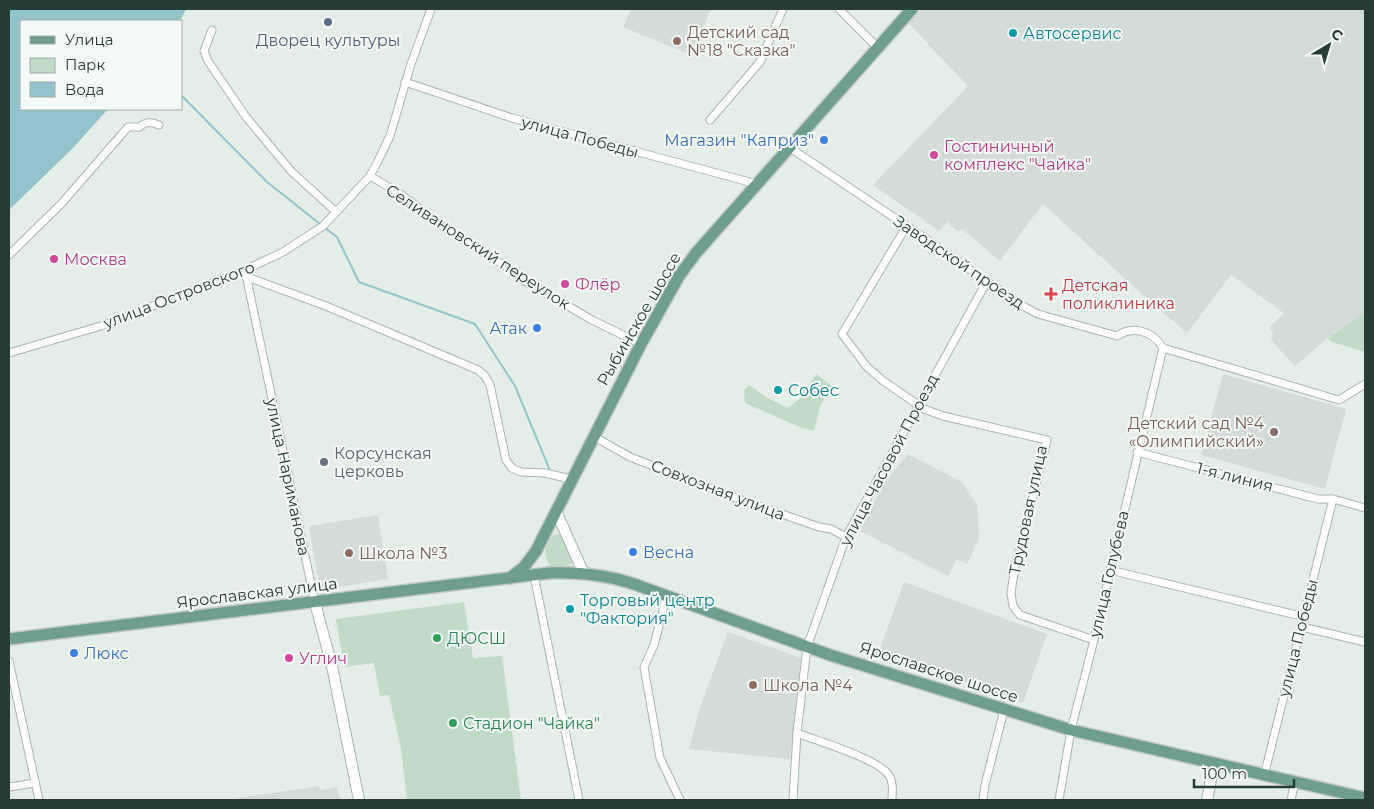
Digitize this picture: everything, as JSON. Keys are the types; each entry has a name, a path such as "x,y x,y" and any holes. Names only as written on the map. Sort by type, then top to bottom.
{"main road":[{"name":"Рыбинское шоссе","path":"508,579 531,559 640,344 679,276 696,253 912,9"},
{"path":"556,511 584,574"},
{"name":"Ярославское шоссе","path":"508,579 560,573 584,574 620,580 667,595 807,647 1071,730 1295,782 1345,797 1365,798"},
{"name":"Ярославская улица","path":"9,639 508,579"},
{"name":"улица Нариманова","path":"314,602 332,666 359,800"},
{"path":"1207,800 1214,764"}],"street":[{"name":"улица Островского","path":"9,353 104,325 246,273 323,226 370,176 390,136 405,82 431,9"},
{"path":"710,120 760,62 783,9"},
{"path":"839,9 877,47"},
{"path":"212,30 204,52 212,68 246,117 292,171 336,212"},
{"name":"улица Победы","path":"405,82 512,118 757,184"},
{"path":"9,255 62,204 128,127 139,127 149,122 159,124"},
{"name":"Заводской проезд","path":"789,147 1020,304 1038,314 1117,336 1128,330 1141,331 1154,336 1163,348 1339,400 1365,384"},
{"name":"Селивановский переулок","path":"370,176 402,195 449,230 508,268 522,280 592,320 640,344"},
{"name":"Трудовая улица","path":"906,227 842,334 867,367 918,406 943,416 1047,440 1016,567 1011,593 1013,606 1020,615 1094,640"},
{"path":"246,273 478,370 485,376 490,385 508,465 520,472 545,473 571,479"},
{"name":"улица Нариманова","path":"246,273 314,602"},
{"name":"улица Часовой Проезд","path":"793,800 797,733 807,647 846,537 986,281"},
{"name":"улица Голубева","path":"1058,800 1071,730 1163,348"},
{"name":"Совхозная улица","path":"593,436 630,457 819,528 831,529 846,537"},
{"name":"1-я линия","path":"1137,452 1318,499 1333,499 1365,508"},
{"name":"улица Победы","path":"1264,776 1333,499"},
{"path":"1110,570 1305,617"},
{"path":"534,575 579,800"},
{"path":"667,595 654,645 644,667 660,758 680,800"},
{"path":"1302,627 1365,642"},
{"path":"9,661 39,800"},
{"path":"983,800 986,776 1004,710"},
{"path":"797,733 879,765 890,777 893,784 892,800"},
{"path":"1291,800 1295,782"},
{"path":"9,787 35,783"}],"shaded area":[{"name":"Детский сад №18 \"Сказка\"","path":"631,9 711,9 691,55 623,27"},
{"path":"922,9 1365,9 1365,313 1335,332 1295,366 1271,340 1273,332 1269,327 1284,313 1231,275 1187,333 1043,204 1000,261 962,229 958,232 947,222 939,231 873,185 968,86 908,23"},
{"name":"Детский сад №4 «Олимпийский»","path":"1223,374 1346,409 1325,489 1201,455"},
{"path":"908,454 962,482 977,505 979,538 967,564 957,559 948,576 860,531 883,484"},
{"name":"Школа №3","path":"378,515 388,579 320,590 309,526"},
{"path":"904,582 1047,634 1023,703 879,651"},
{"name":"Школа №4","path":"728,632 801,658 790,759 689,749 698,713"},
{"path":"319,786 320,790 337,787 340,800 238,800 238,798"}],"green space":[{"path":"1365,313 1365,352 1332,342 1327,338"},
{"path":"816,374 832,386 820,406 814,431 802,428 745,403 744,390 749,385 787,408 801,398"},
{"path":"561,535 574,559 564,567 551,566 546,558 546,548 552,536"},
{"name":"Стадион \"Чайка\"","path":"464,602 473,658 502,656 521,800 407,800 401,749 389,695 380,696 374,663 344,667 336,619"}],"water":[{"path":"9,9 186,9 180,20 20,20 20,110 107,110 73,148 9,210"}],"waterway":[{"path":"182,96 267,182 320,224"},
{"path":"324,227 337,237 359,282 475,324 515,386 551,473"}],"place":[{"name":"Дворец культуры","path":"328,22"},
{"name":"Автосервис","path":"1013,33"},
{"name":"Детский сад №18 \"Сказка\"","path":"677,41"},
{"name":"Магазин \"Каприз\"","path":"824,140"},
{"name":"Гостиничный комплекс \"Чайка\"","path":"934,155"},
{"name":"Москва","path":"54,259"},
{"name":"Флёр","path":"565,284"},
{"name":"Детская поликлиника","path":"1051,294"},
{"name":"Атак","path":"537,328"},
{"name":"Собес","path":"778,390"},
{"name":"Детский сад №4 «Олимпийский»","path":"1274,432"},
{"name":"Корсунская церковь","path":"324,462"},
{"name":"Весна","path":"633,552"},
{"name":"Школа №3","path":"349,553"},
{"name":"Торговый центр \"Фактория\"","path":"570,609"},
{"name":"ДЮСШ","path":"437,638"},
{"name":"Люкс","path":"74,653"},
{"name":"Углич","path":"289,658"},
{"name":"Школа №4","path":"753,685"},
{"name":"Стадион \"Чайка\"","path":"453,723"}]}
